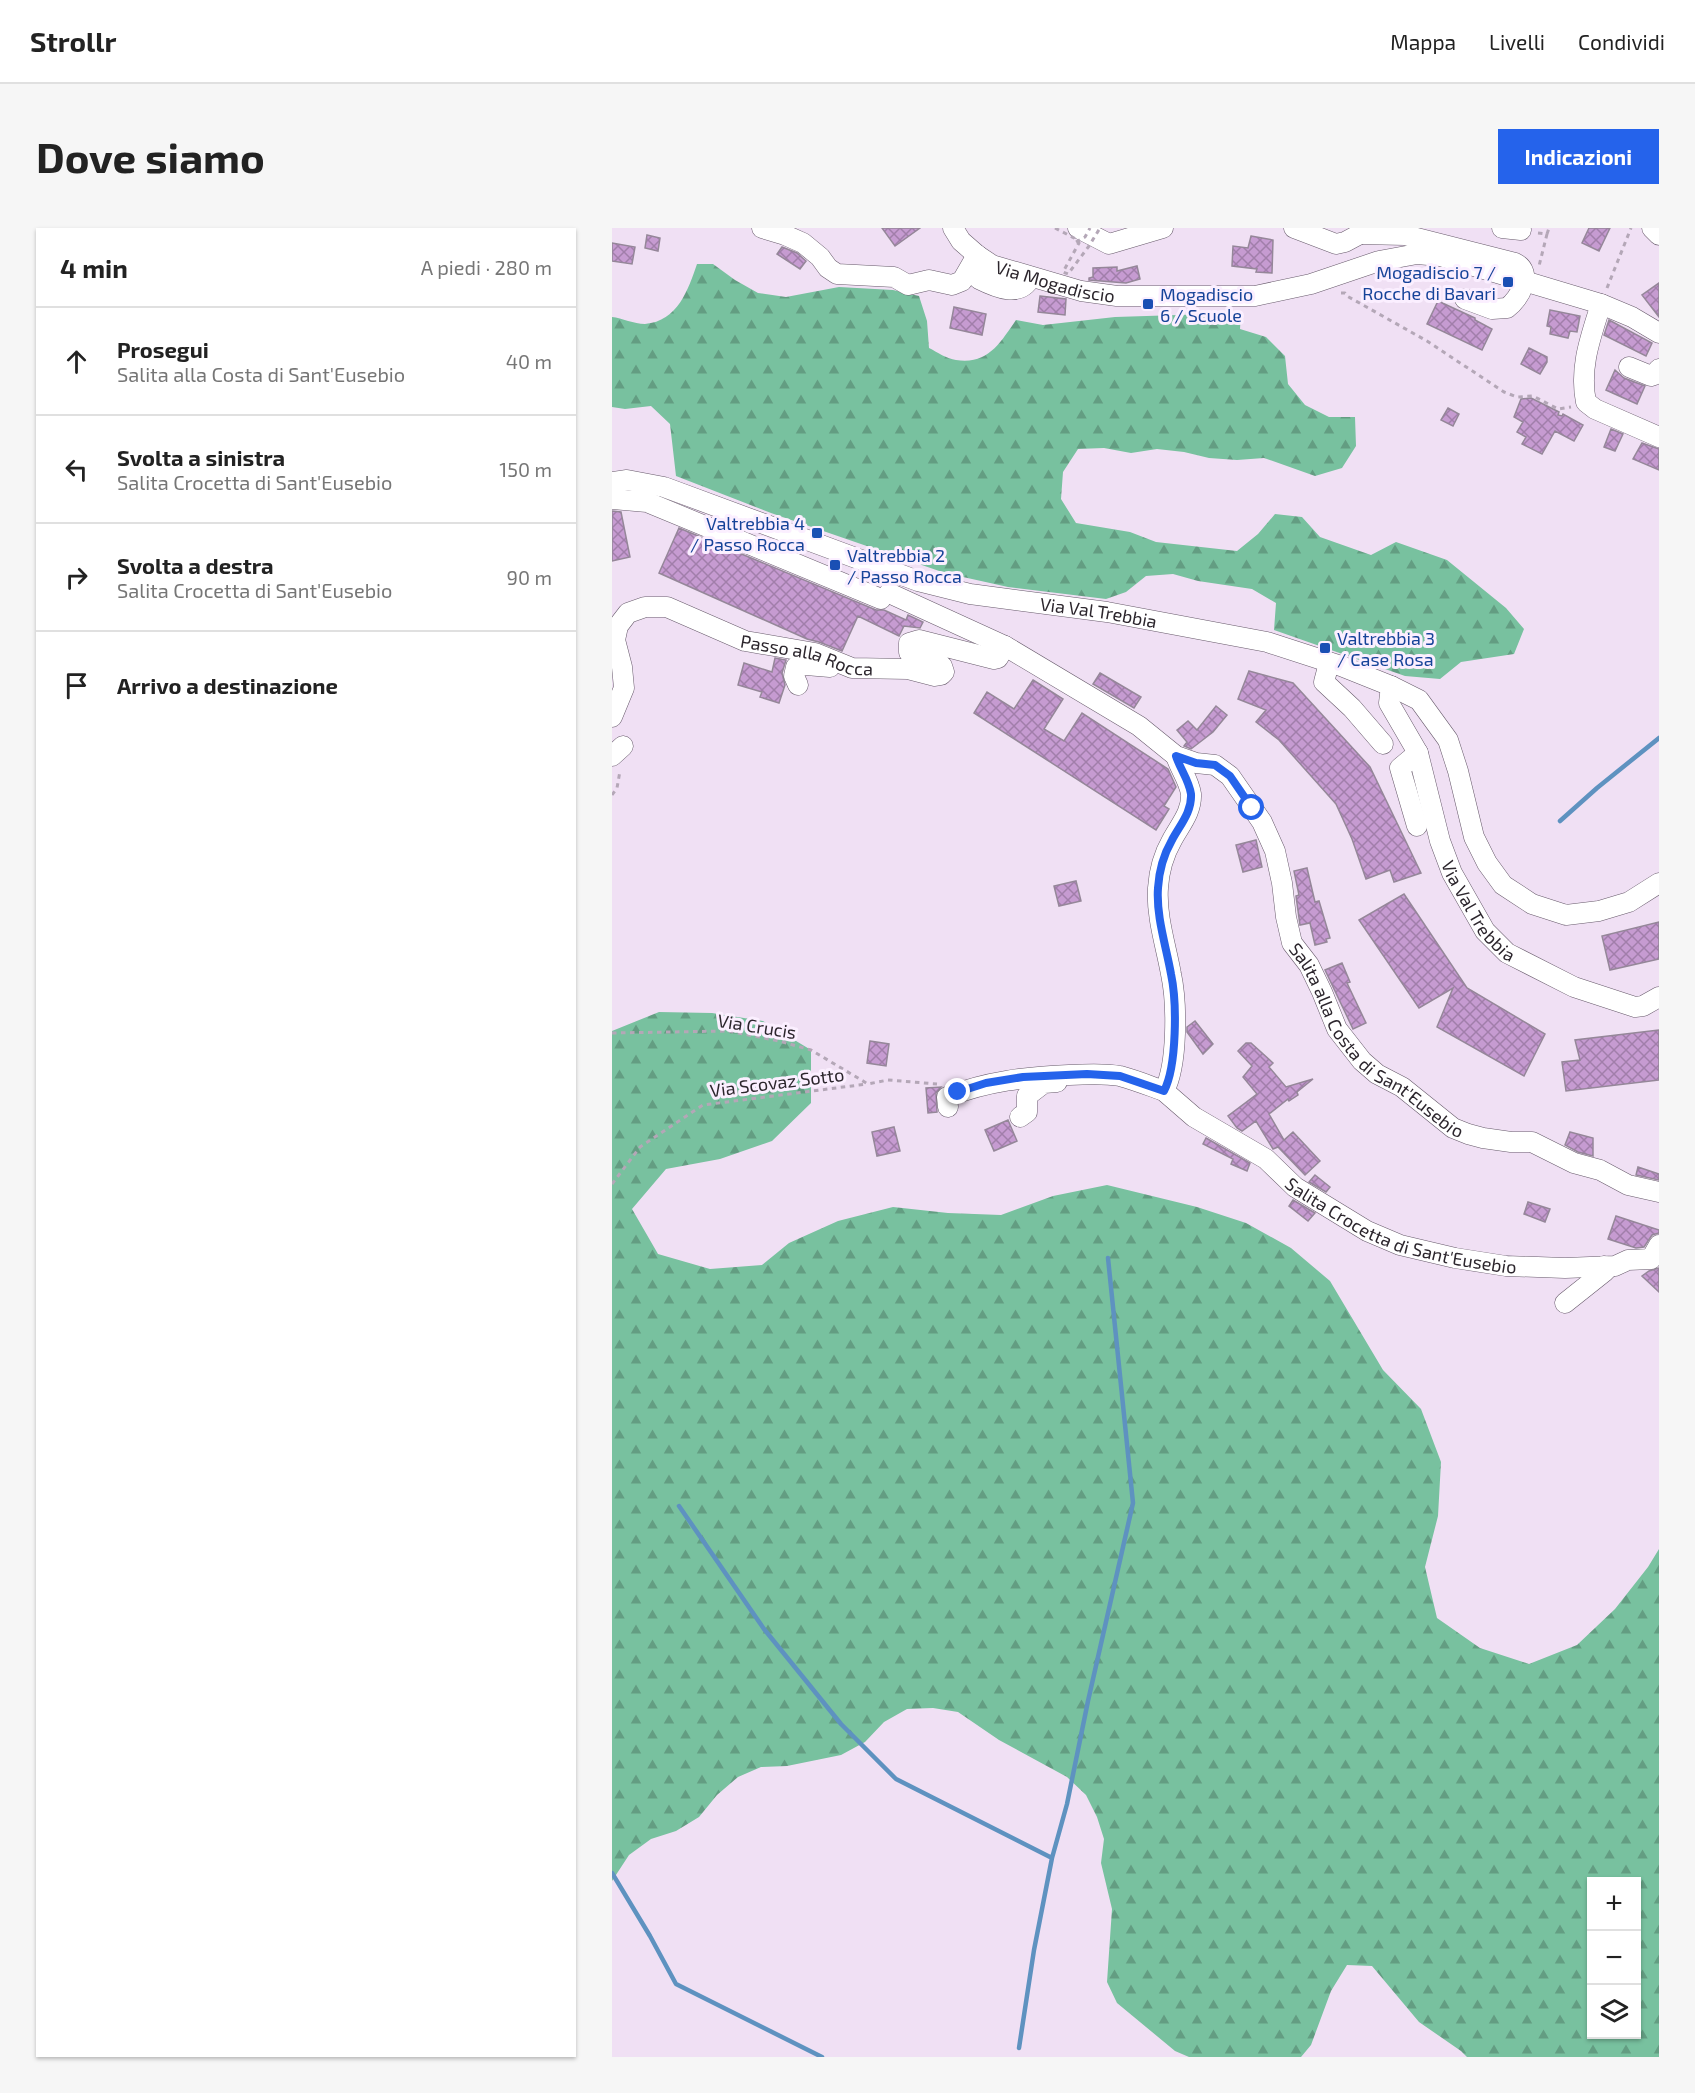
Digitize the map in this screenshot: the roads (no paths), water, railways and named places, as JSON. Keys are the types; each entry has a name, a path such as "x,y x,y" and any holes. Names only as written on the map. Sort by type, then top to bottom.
{"street":[{"path":"762,228 803,243 837,274 894,277 908,285 929,280 952,285 962,281 977,255"},
{"name":"Via Mogadiscio","path":"952,228 961,241 977,255 976,272 979,279 1014,291 1027,285 1025,272 1081,291 1117,296 1255,296 1284,291 1379,261 1418,254 1440,256 1601,304 1632,317 1659,333"},
{"path":"1077,235 1109,244 1163,228"},
{"path":"1652,228 1659,235"},
{"path":"1306,230 1336,244 1345,242 1361,231 1405,235 1515,263 1523,269 1524,282 1518,296 1507,308 1492,309 1465,299"},
{"path":"1601,304 1586,356 1583,380 1587,403 1595,409 1659,437"},
{"path":"1629,367 1651,376 1659,369"},
{"name":"Via Val Trebbia","path":"612,482 627,480 664,487 805,553 885,596 1005,646 1139,726 1176,756"},
{"name":"Via Val Trebbia","path":"612,499 647,502 805,553 970,594 1107,612 1219,631 1267,642 1329,663 1391,686 1419,700 1448,740 1474,837 1487,863 1503,885 1532,904 1566,915 1599,911 1629,902 1659,884"},
{"name":"Passo alla Rocca","path":"612,717 624,688 622,667 615,640 618,626 628,613 645,607 667,607 744,641 815,653 837,664 852,668 908,669 935,676 944,672 942,666 913,655 909,652 909,643 919,640 994,659 1001,655 1005,646"},
{"path":"1329,663 1324,682 1352,708 1383,744"},
{"path":"798,685 794,676 796,667 806,665 830,667 837,664"},
{"name":"Via Val Trebbia","path":"1391,686 1389,703 1418,753 1440,841 1452,873 1485,932 1507,953 1574,987 1627,1006 1635,1007 1657,1001"},
{"path":"1417,826 1400,768 1418,753"},
{"path":"1164,1091 1170,1081 1175,1032 1172,977 1158,906 1158,890 1166,852 1191,802 1189,786 1176,756"},
{"name":"Salita alla Costa di Sant'Eusebio","path":"1176,756 1196,763 1215,765 1224,771 1230,776 1262,822 1275,852 1292,943 1309,965 1337,1029 1362,1061 1377,1074 1402,1087 1453,1128 1483,1138 1532,1142 1574,1163 1599,1170 1628,1185 1659,1192"},
{"name":"Salita Crocetta di Sant'Eusebio","path":"948,1107 947,1097 986,1083 1023,1077 1087,1074 1120,1076 1164,1091 1194,1118 1266,1159 1295,1187 1367,1232 1400,1245 1506,1266 1565,1268 1615,1266 1628,1260 1651,1259 1659,1245"},
{"path":"1020,1117 1027,1112 1027,1096 1044,1083 1065,1081 1068,1075"},
{"path":"1564,1303 1604,1272 1607,1269 1604,1266"}],"waterway":[{"path":"1560,821 1659,738"},
{"path":"1019,2048 1034,1950 1052,1858 1067,1804 1133,1503 1108,1258"},
{"path":"679,1506 764,1629 841,1724 896,1779 1052,1858"},
{"path":"612,1873 676,1984 822,2057"}],"place":[{"name":"Mogadiscio 7 / Rocche di Bavari","path":"1508,282"},
{"name":"Mogadiscio 6 / Scuole","path":"1148,304"},
{"name":"Valtrebbia 4 / Passo Rocca","path":"817,533"},
{"name":"Valtrebbia 2 / Passo Rocca","path":"835,565"},
{"name":"Valtrebbia 3 / Case Rosa","path":"1325,648"}]}
